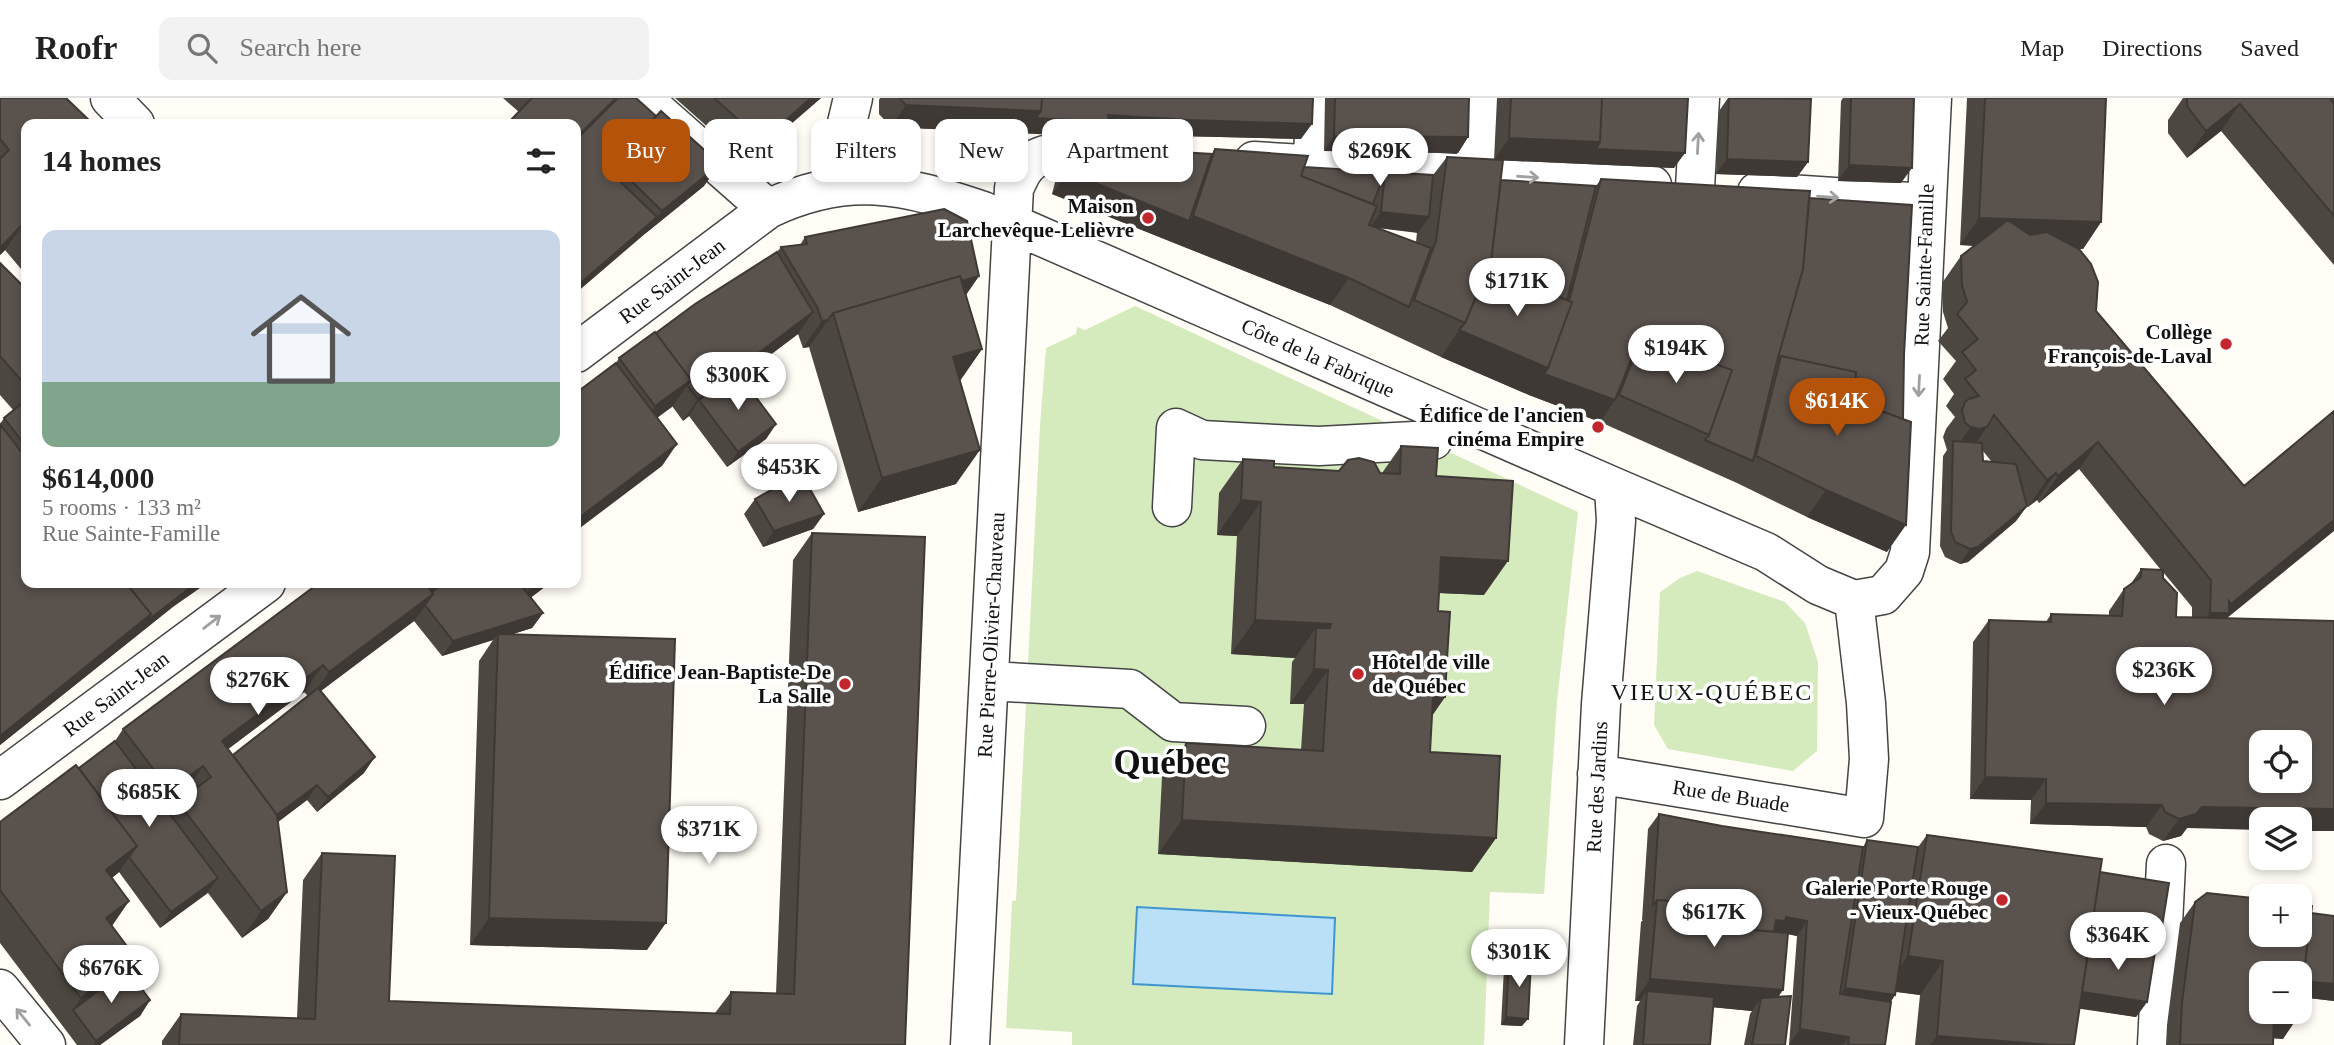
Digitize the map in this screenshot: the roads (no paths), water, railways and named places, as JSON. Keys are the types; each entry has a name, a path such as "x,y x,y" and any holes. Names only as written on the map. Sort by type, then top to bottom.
{"street":[{"path":"110,98 130,119"},
{"path":"642,98 768,209"},
{"path":"851,185 847,123 853,98"},
{"path":"1313,164 1314,98"},
{"path":"1475,174 1479,98"},
{"path":"1695,188 1700,98"},
{"name":"Rue Sainte-Famille","path":"1854,600 1883,595 1904,571 1910,552 1932,98"},
{"name":"Rue Pierre-Olivier-Chauveau","path":"970,1045 1014,188 1026,165 1042,156"},
{"path":"1219,159 1926,203"},
{"name":"Côte de la Fabrique","path":"768,209 796,196 851,185 912,190 983,211 1766,552 1818,584 1854,600"},
{"name":"Rue Saint-Jean","path":"581,349 768,209"},
{"path":"1172,507 1176,428 1202,440 1319,446 1433,440 1445,414"},
{"name":"Rue des Jardins","path":"1584,1045 1597,774 1616,521 1614,487"},
{"name":"Rue Saint-Jean","path":"0,780 259,588"},
{"name":"Rue de Buade","path":"1597,774 1864,818 1869,759 1866,703 1854,600"},
{"path":"989,681 1130,689 1173,722 1246,726"},
{"path":"2157,1045 2165,864"},
{"path":"0,989 46,1045"}],"water":[{"path":"1137,907 1335,918 1332,994 1133,984"}],"place":[{"name":"Maison Larchevêque-Lelièvre","path":"1148,218"},
{"name":"Collège François-de-Laval","path":"2226,344"},
{"name":"Édifice de l'ancien cinéma Empire","path":"1598,427"},
{"name":"Hôtel de ville de Québec","path":"1358,674"},
{"name":"Édifice Jean-Baptiste-De La Salle","path":"845,684"},
{"name":"Galerie Porte Rouge - Vieux-Québec","path":"2002,900"}],"district":[{"name":"VIEUX-QUÉBEC","path":"1712,692"},
{"name":"Québec","path":"1170,762"}]}
